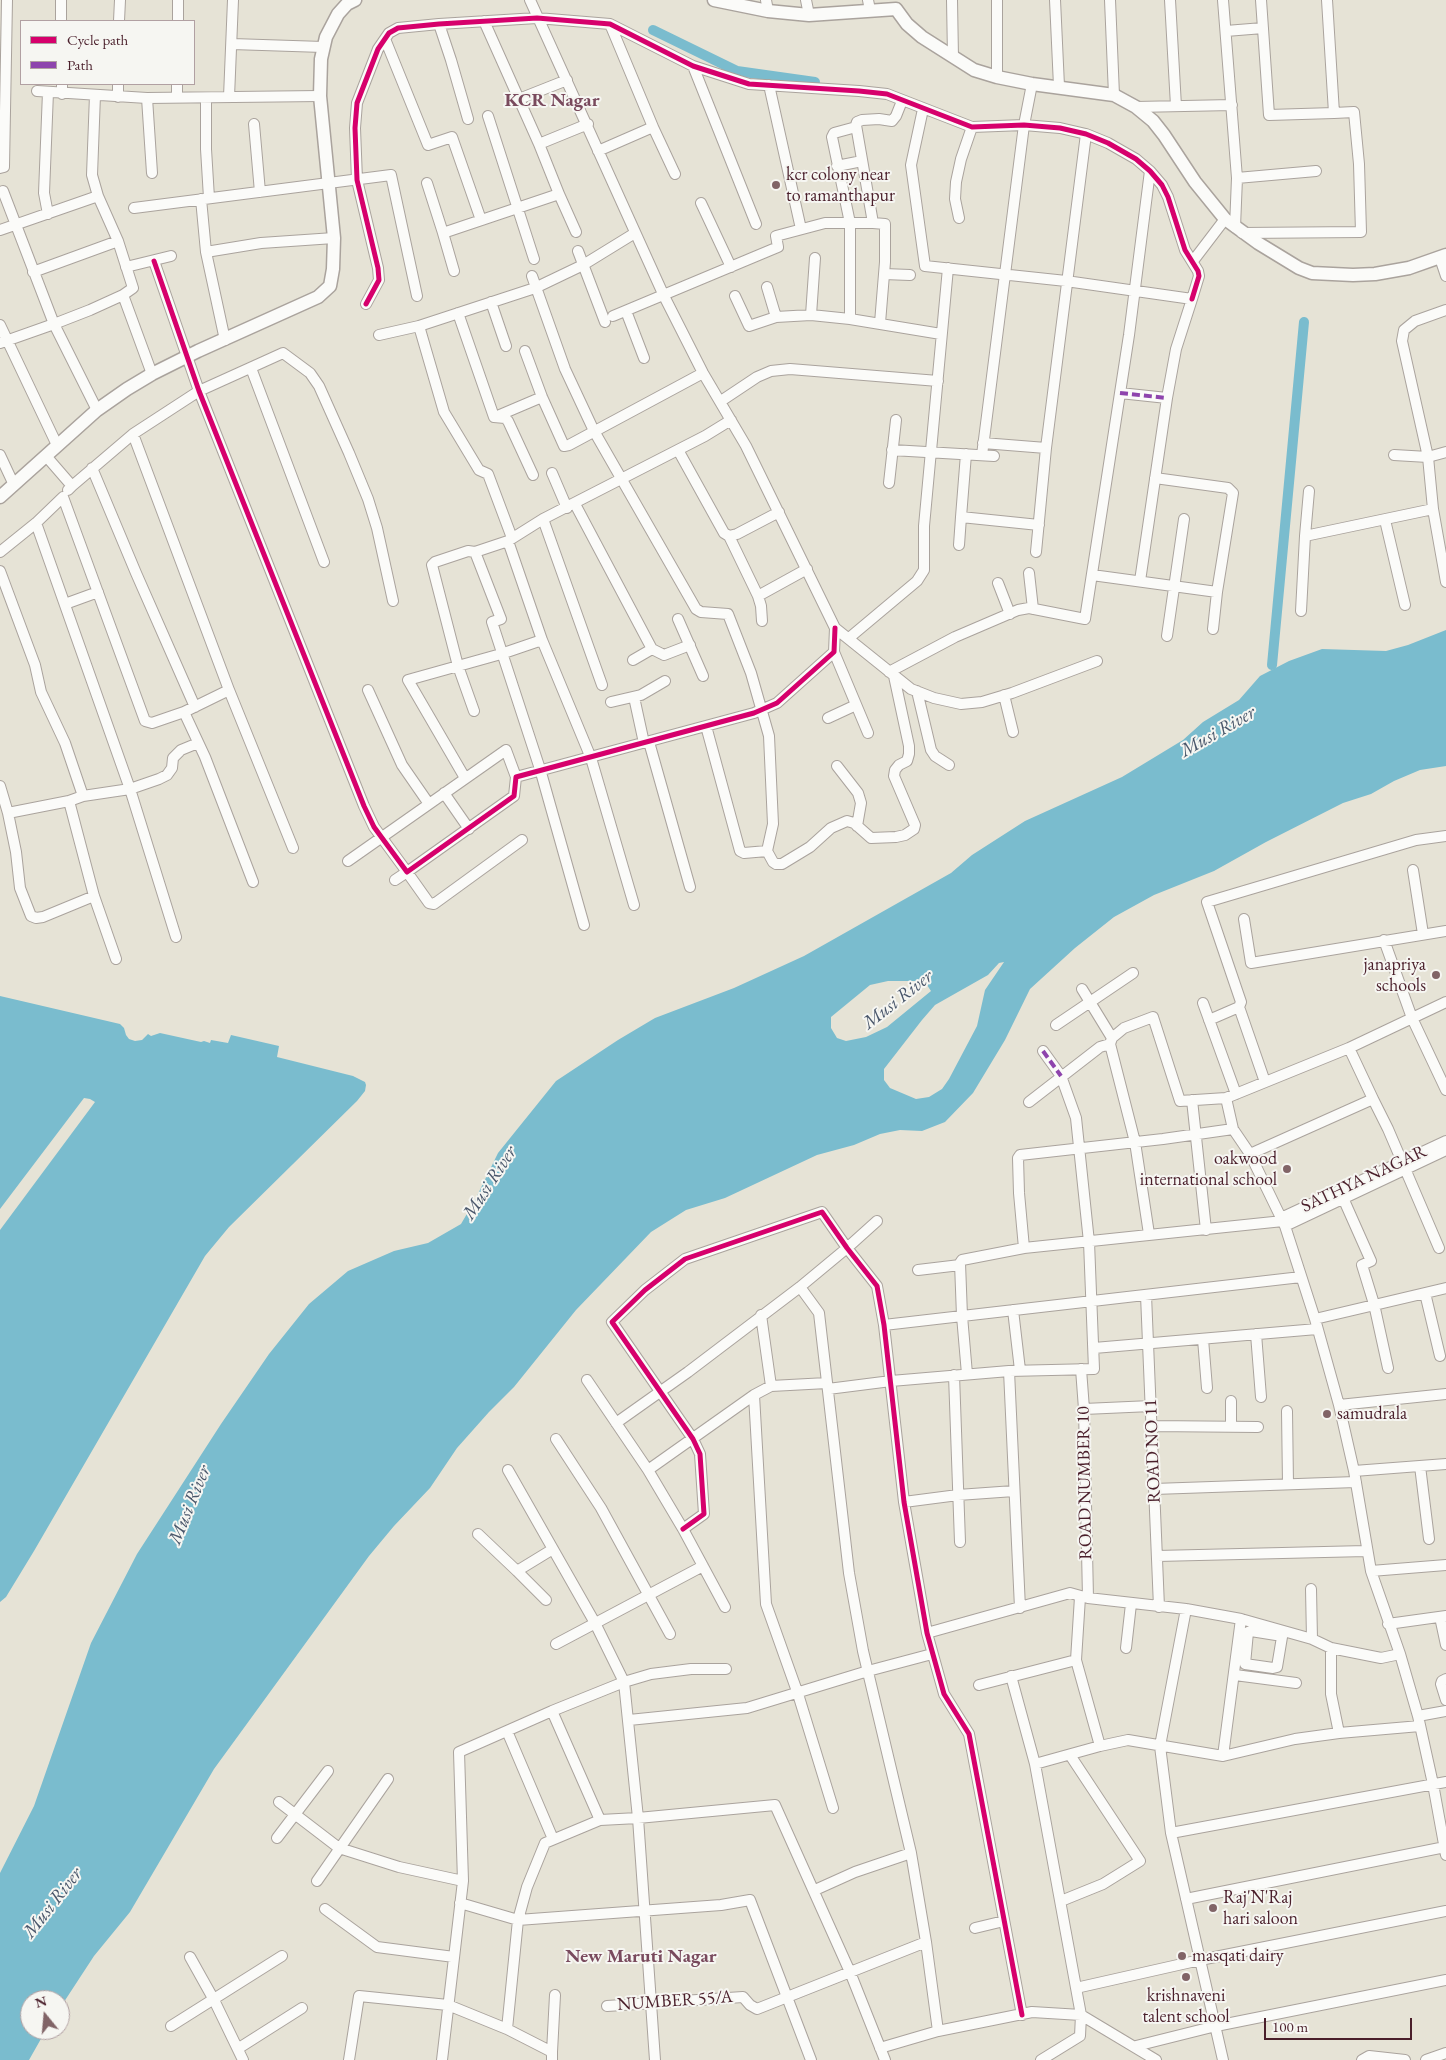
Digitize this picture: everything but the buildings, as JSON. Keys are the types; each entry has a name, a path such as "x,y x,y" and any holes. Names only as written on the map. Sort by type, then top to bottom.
{"street":[{"path":"0,168 4,167 7,0"},
{"path":"61,0 61,20"},
{"path":"119,20 120,0"},
{"path":"178,0 178,20"},
{"path":"229,97 233,0"},
{"path":"0,497 97,410 152,374 325,292 330,286 333,269 334,238 332,183 320,96 320,64 323,47 338,14 347,4 355,0"},
{"path":"714,0 767,6 809,15 869,5 895,4 908,24 922,37 974,70 1032,84 1059,86 1114,95 1136,107 1164,135 1195,182 1225,219 1238,230 1299,268 1312,273 1353,275 1375,274 1444,264"},
{"path":"806,0 809,15"},
{"path":"952,0 953,57"},
{"path":"997,0 997,77"},
{"path":"1055,0 1059,86"},
{"path":"1110,0 1114,95"},
{"path":"1170,0 1176,106"},
{"path":"1223,0 1238,178 1238,230"},
{"path":"1238,230 1361,232 1359,164 1354,112 1268,115 1261,0"},
{"path":"1327,0 1334,113"},
{"path":"534,9 588,124 598,151 664,296 703,373 721,401 779,512 835,628 834,652 868,733"},
{"path":"366,304 379,280 378,268 354,180 356,103 369,70 386,39 389,34 398,28 484,21 534,9 610,24 692,66 749,84 887,94 972,127 1025,121 1086,134 1108,143 1136,160 1150,171 1162,185 1168,197 1181,241 1185,250 1195,258 1199,276 1176,349 1140,581"},
{"path":"484,21 576,232"},
{"path":"438,24 452,60 468,118"},
{"path":"610,24 675,174"},
{"path":"1226,31 1262,28"},
{"path":"386,39 428,145 452,138 481,220"},
{"path":"232,44 323,47"},
{"path":"692,66 756,224"},
{"path":"519,99 567,80"},
{"path":"982,455 1025,121 1032,84"},
{"path":"118,85 118,97"},
{"path":"177,85 177,97"},
{"path":"769,85 801,229"},
{"path":"37,91 48,92 62,89 95,95 147,98 320,96"},
{"path":"48,92 44,192 48,214"},
{"path":"3,342 54,324 124,295 133,288 118,241 98,196 92,175 95,95"},
{"path":"147,98 152,173"},
{"path":"206,98 206,252 225,340"},
{"path":"873,223 856,127 857,122 879,119 892,121 902,101"},
{"path":"1136,107 1232,105"},
{"path":"923,109 911,164 925,266 1066,280 1192,299"},
{"path":"488,116 534,259"},
{"path":"254,124 260,192"},
{"path":"539,144 588,124"},
{"path":"598,151 653,127"},
{"path":"850,319 850,223 832,137 834,133 856,127"},
{"path":"959,218 955,199 956,182 972,127"},
{"path":"1036,552 1066,280 1086,134"},
{"path":"837,166 862,161"},
{"path":"891,674 955,637 1018,610 1033,609 1086,619 1120,393 1150,171"},
{"path":"1238,178 1316,171"},
{"path":"134,208 391,175 417,296"},
{"path":"427,183 454,271"},
{"path":"3,191 14,225 54,324 97,410"},
{"path":"443,233 559,194"},
{"path":"0,230 98,196"},
{"path":"701,203 731,267"},
{"path":"1195,258 1225,219"},
{"path":"578,251 609,319 778,247 776,236 825,223 885,224 880,324"},
{"path":"379,336 458,314 535,288 583,265 635,233"},
{"path":"206,252 261,243 334,238"},
{"path":"33,272 118,241"},
{"path":"126,267 171,256"},
{"path":"811,315 815,258"},
{"path":"154,261 198,388 364,806 381,838 429,903 434,904 522,840"},
{"path":"849,638 923,574 924,526 948,268"},
{"path":"884,274 910,275"},
{"path":"532,276 565,369 594,431 696,609 701,612 728,614 751,673 771,745 773,824 767,851 773,862 782,864 810,847 831,828 848,821 871,838 882,838 912,831 915,825 894,776 895,770 906,761 909,746 891,674"},
{"path":"767,287 776,317"},
{"path":"124,295 152,374"},
{"path":"735,296 749,326 776,317 811,315 850,319 941,334"},
{"path":"490,302 506,346"},
{"path":"1446,310 1410,324 1402,335 1428,457 1433,509 1446,582"},
{"path":"626,311 644,358"},
{"path":"458,314 494,417"},
{"path":"0,325 3,342 57,445"},
{"path":"419,326 444,412 479,470 488,474 542,640 591,758 634,905"},
{"path":"525,351 542,397 564,446 703,373"},
{"path":"0,552 36,523 63,497 69,483 92,468 133,434 198,388 251,368 283,353 310,373 319,386 368,499 377,528 392,602"},
{"path":"251,368 324,562"},
{"path":"721,401 757,377 771,371 790,369 938,381"},
{"path":"1120,393 1167,398"},
{"path":"494,417 542,397"},
{"path":"494,417 505,418 508,421 533,476"},
{"path":"474,711 458,666 432,565 435,562 468,551 475,552 510,540 543,519 678,450 731,420"},
{"path":"889,483 896,420"},
{"path":"133,434 230,690 293,848"},
{"path":"983,442 1046,448"},
{"path":"678,450 724,534 729,536 758,596 762,621"},
{"path":"892,450 994,456"},
{"path":"1394,455 1428,457 1446,452"},
{"path":"959,545 966,454"},
{"path":"0,455 14,485"},
{"path":"46,456 69,483"},
{"path":"92,468 195,707"},
{"path":"552,473 652,649 664,655 690,645"},
{"path":"1156,478 1228,488 1233,494 1217,592 1213,630"},
{"path":"1301,611 1309,491"},
{"path":"63,497 145,721 152,723 184,712 230,690"},
{"path":"1305,536 1433,509"},
{"path":"729,536 779,512"},
{"path":"961,517 1038,525"},
{"path":"543,519 602,685"},
{"path":"1167,636 1184,519"},
{"path":"1385,520 1405,605"},
{"path":"36,523 130,789 176,937"},
{"path":"475,552 501,619 492,622 540,769 584,925"},
{"path":"758,596 807,569"},
{"path":"0,571 35,665 40,692 65,743 83,796"},
{"path":"1029,574 1033,609"},
{"path":"1092,575 1217,592"},
{"path":"998,582 1010,614"},
{"path":"65,604 98,592"},
{"path":"678,619 704,676"},
{"path":"835,628 891,674 917,692 961,704 982,702 1097,661"},
{"path":"465,778 408,680 502,654 542,640"},
{"path":"633,660 652,649"},
{"path":"516,777 761,710 777,703 834,652"},
{"path":"611,702 634,697 665,681"},
{"path":"368,690 402,765 429,804"},
{"path":"917,692 931,750 935,756 949,765"},
{"path":"1004,695 1013,732"},
{"path":"634,697 690,887"},
{"path":"828,718 856,705"},
{"path":"184,712 204,757 253,882"},
{"path":"706,726 740,851 744,853 767,851"},
{"path":"8,812 69,801 83,796 130,789 167,775 172,768 173,758 181,750 198,743"},
{"path":"348,861 506,750 516,777 514,796 395,880"},
{"path":"837,766 858,793 861,803 857,826"},
{"path":"0,786 8,812 16,852 20,888 31,916 36,918 43,917 94,896"},
{"path":"444,793 469,829"},
{"path":"69,801 94,896 116,960"},
{"path":"1265,1082 1239,1007 1241,1002 1206,902 1416,840 1446,836"},
{"path":"1413,870 1423,934"},
{"path":"1244,920 1252,963 1446,930"},
{"path":"1384,940 1412,1018 1446,1090"},
{"path":"1056,1025 1133,973"},
{"path":"1082,989 1111,1041 1135,1142 1149,1234"},
{"path":"1029,1102 1061,1076 1111,1041 1124,1028 1153,1017 1180,1101 1226,1098 1349,1048 1446,1002"},
{"path":"1203,1003 1236,1094"},
{"path":"1209,1020 1239,1007"},
{"path":"1349,1048 1404,1165 1439,1248"},
{"path":"648,1470 694,1439 754,1394 771,1386 827,1386 1015,1370 1094,1369 1089,1242 1076,1118 1061,1076 1043,1051"},
{"path":"1186,1899 1445,1851 1434,1784 1419,1721 1400,1654 1371,1572 1354,1471 1339,1405 1316,1324 1283,1222 1250,1154 1233,1129 1226,1098"},
{"path":"1250,1154 1373,1099"},
{"path":"1192,1100 1206,1230"},
{"path":"1024,1248 1018,1158 1026,1154 1196,1135 1233,1129"},
{"name":"SATHYA NAGAR","path":"1283,1222 1343,1198 1446,1141"},
{"name":"SATHYA NAGAR","path":"1283,1222 1404,1165 1446,1150"},
{"path":"1343,1198 1371,1261 1362,1265 1374,1304 1388,1368"},
{"path":"683,1528 704,1514 700,1454 694,1439 612,1322 645,1290 685,1258 822,1212 877,1286 884,1325 904,1502 927,1633 944,1694 969,1734 1022,2014"},
{"path":"616,1423 800,1287 848,1248 877,1221"},
{"path":"967,1374 960,1266 962,1260 966,1258 1024,1248 1283,1222"},
{"path":"918,1270 960,1266"},
{"path":"884,1325 1301,1277"},
{"path":"800,1287 819,1314 849,1573 868,1671 911,1853 938,2031"},
{"path":"1094,1348 1256,1334 1316,1324 1374,1304 1446,1288"},
{"path":"1426,1293 1440,1356"},
{"name":"ROAD NO 11","path":"1146,1295 1159,1607"},
{"path":"1013,1310 1015,1370 1014,1491 1020,1608"},
{"path":"761,1315 771,1386"},
{"path":"1256,1334 1262,1396"},
{"path":"1202,1339 1207,1388"},
{"name":"ROAD NUMBER 10","path":"1081,1369 1084,1410 1084,1597 1076,1660 1100,1746"},
{"path":"954,1376 960,1542"},
{"path":"587,1380 648,1470 683,1528 725,1607"},
{"path":"754,1394 766,1604 798,1694 833,1808"},
{"path":"1339,1405 1446,1394"},
{"path":"1231,1401 1231,1427"},
{"path":"1084,1410 1151,1406"},
{"path":"1287,1411 1288,1484"},
{"path":"1151,1426 1258,1427"},
{"path":"556,1439 601,1508 650,1594 670,1634"},
{"path":"1354,1471 1446,1464"},
{"path":"1420,1466 1429,1539"},
{"path":"508,1470 595,1624 624,1682 638,1818 655,2060"},
{"path":"1154,1488 1356,1482"},
{"path":"904,1502 958,1495 1014,1491"},
{"path":"478,1534 546,1600"},
{"path":"517,1571 553,1549"},
{"path":"1156,1556 1366,1551"},
{"path":"1371,1572 1446,1565"},
{"path":"556,1644 703,1566"},
{"path":"1311,1589 1312,1640"},
{"path":"927,1633 1070,1593 1084,1597 1241,1619 1282,1634"},
{"path":"1126,1648 1131,1604"},
{"path":"1186,1610 1160,1746 1171,1833 1223,2060"},
{"path":"1388,1624 1443,1617 1446,1645"},
{"path":"1241,1619 1245,1664 1273,1668 1277,1666 1282,1634"},
{"path":"1223,1756 1234,1675 1243,1637 1248,1632 1282,1634 1312,1640 1331,1648 1381,1658 1400,1654"},
{"path":"1331,1648 1331,1694 1339,1733"},
{"path":"629,1720 747,1708 798,1694 868,1671 932,1654"},
{"path":"979,1685 1076,1660"},
{"path":"442,2060 463,1881 459,1752 624,1682 651,1674 691,1669 726,1669"},
{"path":"1234,1675 1296,1683"},
{"path":"1011,1676 1035,1764 1081,2015 1080,2036"},
{"path":"1446,1679 1442,1681 1446,1700"},
{"path":"552,1711 600,1820"},
{"path":"1035,1764 1128,1740 1223,1756 1295,1739 1419,1721 1446,1711"},
{"path":"506,1731 553,1839"},
{"path":"1061,1900 1103,1884 1140,1861 1070,1755"},
{"path":"277,1838 328,1771"},
{"path":"317,1881 388,1778"},
{"path":"1171,1833 1446,1782"},
{"path":"279,1802 339,1848 399,1867 463,1881"},
{"path":"507,2029 518,1920 527,1887 545,1843 600,1820 775,1805 815,1890 885,2060"},
{"path":"815,1890 855,1872 911,1853"},
{"path":"460,1903 518,1920 721,1905 750,1900 811,2060"},
{"path":"325,1909 377,1948 454,1957"},
{"path":"1076,1988 1200,1960 1446,1911"},
{"path":"975,1928 1004,1921"},
{"path":"786,1997 926,1942"},
{"path":"171,2026 282,1956"},
{"path":"190,1957 239,2048 243,2060"},
{"path":"1136,2046 1216,2026 1446,1980"},
{"path":"349,2060 359,1996 448,2005 507,2029 552,2056 555,1996"},
{"name":"NUMBER 55/A","path":"607,2006 743,1997 750,2005 757,2009 786,1997"},
{"path":"239,2048 302,2008"},
{"path":"880,2048 938,2031 1032,2012 1081,2015 1136,2046 1156,2060"},
{"path":"1041,2060 1098,2026"},
{"path":"1426,2060 1446,2053"},
{"path":"1362,2060 1369,2056 1405,2060"}],"water":[{"name":"Musi River","path":"1446,630 1446,766 1420,770 1394,781 1371,794 1343,803 1214,871 1154,895 1114,917 1075,948 1030,989 1005,1040 973,1093 945,1122 922,1131 900,1130 880,1134 854,1145 817,1155 725,1198 686,1210 651,1232 576,1310 514,1387 457,1448 430,1488 369,1556 214,1769 130,1912 94,1956 70,1993 70,1990 20,1990 20,2040 40,2040 29,2060 0,2060 0,1873 34,1806 91,1643 137,1554 221,1424 269,1354 309,1304 348,1271 394,1251 428,1243 461,1224 498,1153 556,1081 618,1040 655,1018 734,988 804,956 951,873 972,855 1025,821 1122,777 1183,740 1203,722 1239,700 1260,676 1289,661 1322,649 1386,651 1408,645","holes":["1004,962 985,990 977,1026 942,1089 929,1097 916,1099 890,1088 884,1080 884,1069 935,1005 988,975 999,963","888,981 914,981 927,985 931,991 887,1027 866,1037 846,1041 837,1038 831,1028 831,1017 870,985"]},
{"path":"0,996 120,1024 129,1039 135,1041 142,1040 148,1034 151,1036 160,1033 201,1042 210,1043 211,1040 228,1043 231,1035 279,1046 277,1057 353,1076 365,1082 366,1085 365,1091 357,1101 229,1227 205,1256 34,1551 6,1597 0,1602 0,1230 95,1102 84,1098 0,1209"}],"waterway":[{"path":"653,30 737,71 815,82"},
{"path":"1272,665 1304,322"}],"marked path":[{"path":"1120,393 1167,398"},
{"path":"1043,1051 1061,1076"}],"cycle path":[{"path":"366,304 379,280 378,268 357,180 355,128 357,103 378,49 389,33 398,28 537,18 610,24 693,66 749,84 887,94 972,127 1024,125 1060,128 1086,134 1108,143 1136,159 1162,185 1168,197 1185,250 1198,271 1199,276 1192,299"},
{"path":"154,261 199,391 364,806 374,827 407,872 514,796 516,777 754,713 777,703 834,652 835,628"},
{"path":"683,1529 704,1514 700,1454 693,1439 612,1322 645,1290 685,1259 822,1212 877,1286 884,1325 904,1502 927,1633 944,1694 969,1734 1022,2015"}],"place":[{"name":"kcr colony near to ramanthapur","path":"776,185"},
{"name":"janapriya schools","path":"1436,975"},
{"name":"oakwood international school","path":"1287,1169"},
{"name":"samudrala","path":"1327,1414"},
{"name":"Raj'N'Raj hari saloon","path":"1213,1908"},
{"name":"masqati dairy","path":"1182,1956"},
{"name":"krishnaveni talent school","path":"1186,1977"}],"district":[{"name":"KCR Nagar","path":"552,101"},
{"name":"New Maruti Nagar","path":"641,1957"}]}
